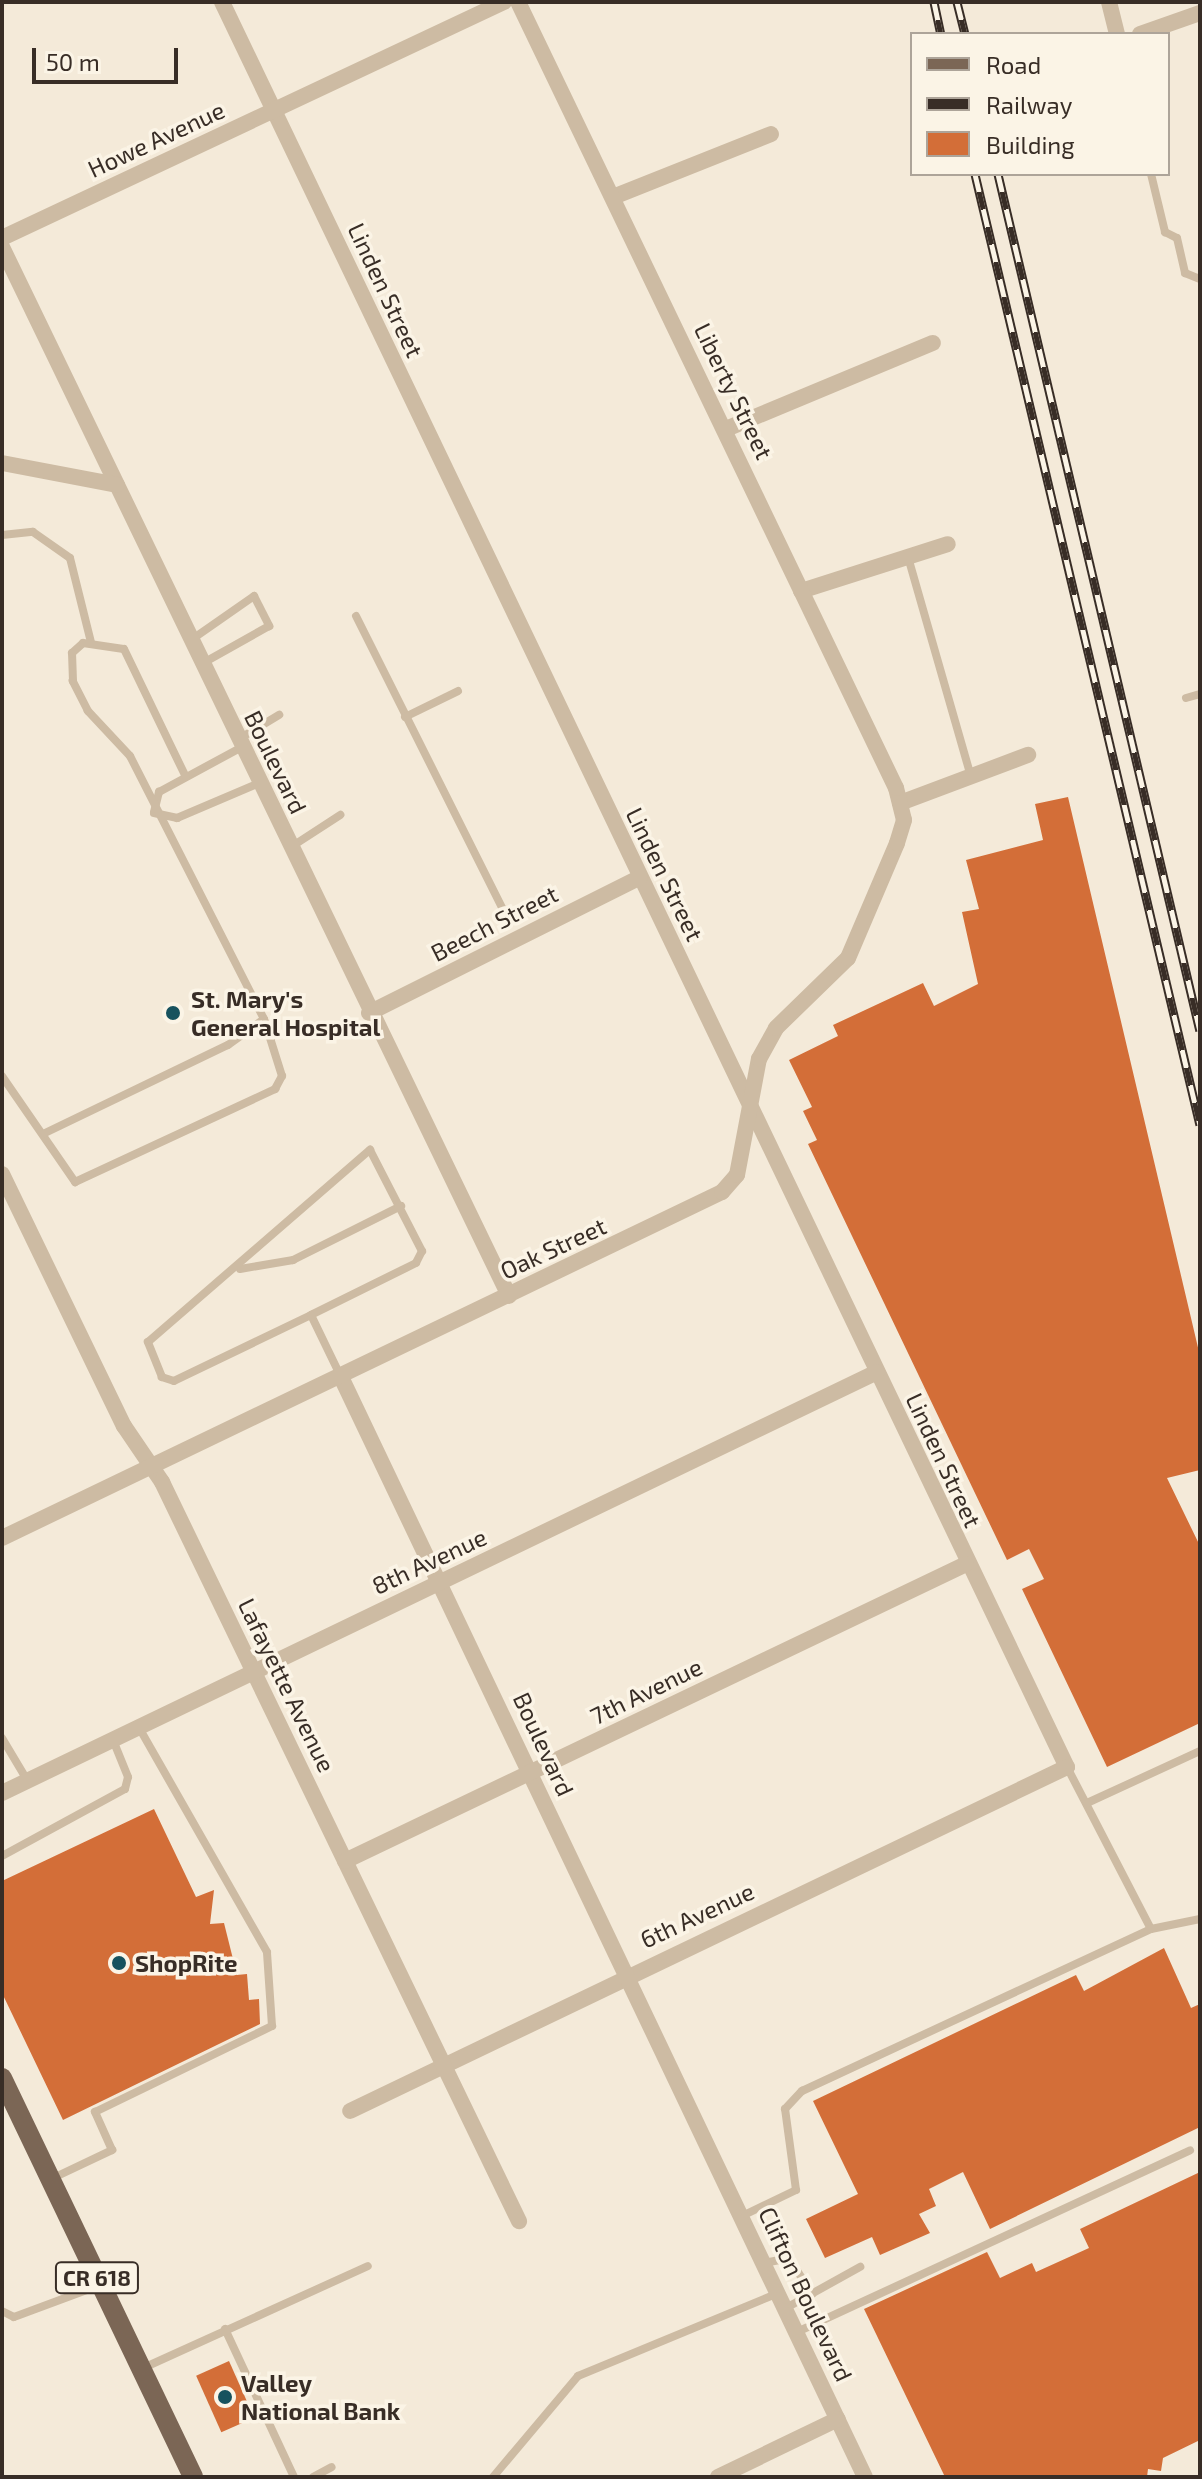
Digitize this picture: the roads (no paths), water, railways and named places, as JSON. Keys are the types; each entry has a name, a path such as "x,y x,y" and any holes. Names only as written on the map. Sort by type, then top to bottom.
{"main road":[{"name":"CR 618","path":"3,2081 193,2477"}],"street":[{"name":"Linden Street","path":"222,2 966,1564 1067,1767"},
{"name":"Howe Avenue","path":"2,238 504,2"},
{"name":"Liberty Street","path":"518,2 726,429 900,803"},
{"path":"1109,2 1116,32"},
{"path":"1146,32 1200,13"},
{"path":"613,197 771,134"},
{"name":"Boulevard","path":"2,247 369,1013 509,1296"},
{"path":"726,429 933,343"},
{"path":"2,463 117,485"},
{"path":"801,591 948,544"},
{"path":"900,803 1028,755"},
{"name":"Oak Street","path":"2,1538 722,1192 737,1175 759,1059 776,1028 836,976 858,941 897,843 900,803"},
{"name":"Beech Street","path":"369,1013 640,877"},
{"name":"Lafayette Avenue","path":"2,1174 254,1671 519,2221"},
{"name":"8th Avenue","path":"2,1793 877,1372"},
{"name":"Boulevard","path":"341,1377 702,2131"},
{"name":"7th Avenue","path":"345,1861 966,1564"},
{"name":"6th Avenue","path":"350,2111 1067,1767"},
{"name":"Clifton Boulevard","path":"702,2131 865,2477"},
{"path":"718,2477 838,2419"}],"lane":[{"path":"1151,176 1165,232 1177,238 1185,273 1200,279"},
{"path":"2,535 33,532 70,558 91,642"},
{"path":"908,557 971,776"},
{"path":"191,640 254,596 269,626 202,664"},
{"path":"356,616 505,914"},
{"path":"2,1076 45,1133 75,1182 260,1099 282,1076 264,1019 154,813 130,756 88,711 73,681 72,653 91,642 124,649 186,777"},
{"path":"405,717 458,691"},
{"path":"1186,698 1200,694"},
{"path":"154,813 159,792 240,743 279,715"},
{"path":"154,813 177,818 259,783"},
{"path":"290,847 340,815"},
{"path":"45,1133 228,1045 264,1019"},
{"path":"360,1153 377,1158 422,1251 416,1263 311,1315 166,1380 150,1355 150,1337 240,1269 360,1153"},
{"path":"240,1269 293,1260 401,1206"},
{"path":"311,1315 341,1377"},
{"path":"50,2179 112,2150 95,2112 272,2026 267,1952 139,1728"},
{"path":"2,1738 27,1780"},
{"path":"2,1856 125,1789 128,1777 113,1740"},
{"path":"1087,1803 1200,1751"},
{"path":"1067,1767 1151,1929"},
{"path":"742,2216 796,2190 785,2109 802,2091 1151,1929 1200,1919"},
{"path":"797,2332 1190,2150"},
{"path":"764,2263 789,2258 812,2294"},
{"path":"141,2369 368,2266"},
{"path":"493,2477 578,2376 782,2301 812,2294 860,2267"},
{"path":"2,2311 14,2317 100,2285"},
{"path":"225,2329 294,2477"},
{"path":"313,2477 332,2467"}],"railway":[{"path":"934,2 941,32"},
{"path":"957,2 964,32"},
{"path":"975,176 1200,1125"},
{"path":"998,176 1200,1031"}],"place":[{"name":"St. Mary's General Hospital","path":"173,1013"},
{"name":"ShopRite","path":"119,1963"},
{"name":"Valley National Bank","path":"225,2397"}]}
